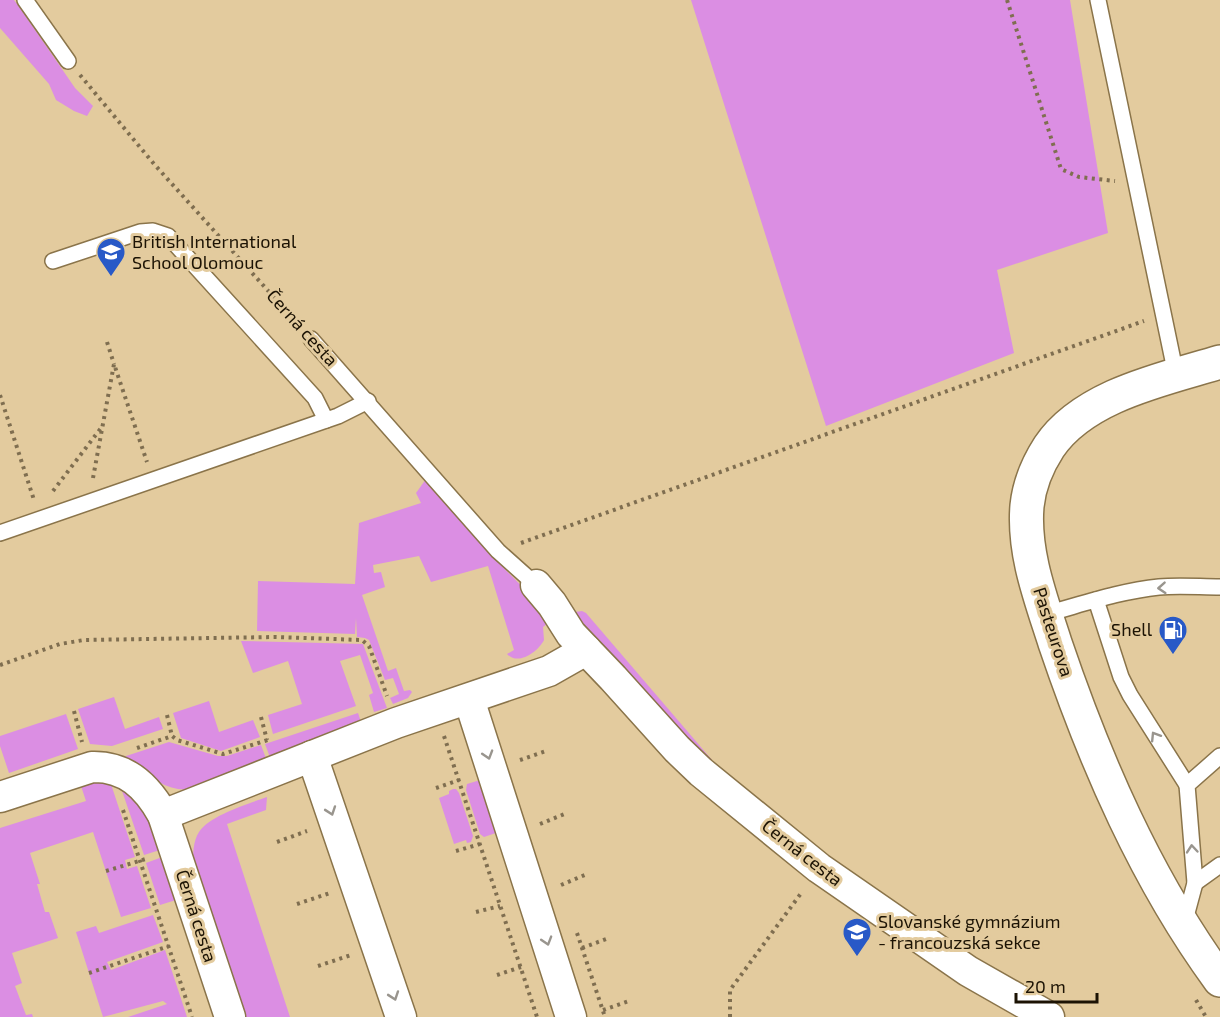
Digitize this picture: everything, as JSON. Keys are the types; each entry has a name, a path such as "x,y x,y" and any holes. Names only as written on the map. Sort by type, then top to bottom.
{"main road":[{"name":"Pasteurova","path":"1220,362 1133,389 1108,400 1071,423 1050,446 1035,472 1027,505 1027,536 1032,567 1046,615 1092,743 1143,851 1184,927 1196,948 1220,980"}],"street":[{"name":"Černá cesta","path":"536,585 552,604 571,634 700,772 819,868 968,971 1049,1017"},
{"path":"163,814 396,723 549,671 586,650"},
{"path":"469,699 571,1017"},
{"path":"312,756 401,1017"},
{"name":"Černá cesta","path":"0,798 85,769 107,767 126,775 153,796 163,814 230,1017"}],"lane":[{"path":"25,0 68,61"},
{"path":"1098,0 1176,375"},
{"path":"53,261 140,232 153,231 168,236 315,398 326,420"},
{"name":"Černá cesta","path":"311,339 498,551 536,585"},
{"path":"0,533 39,515 89,502 153,480 326,420 368,401"},
{"path":"1046,615 1096,600 1162,587 1220,587"},
{"path":"1096,600 1121,677 1187,786 1195,884 1184,927"},
{"path":"1187,786 1220,756"},
{"path":"1195,884 1220,865"}],"path":[{"path":"1007,0 1060,169 1079,177 1136,184"},
{"name":"Černá cesta","path":"68,61 154,164 311,339"},
{"path":"498,551 1162,314"},
{"path":"107,342 153,480"},
{"path":"89,502 114,364"},
{"path":"0,395 39,515"},
{"path":"39,515 103,425"},
{"path":"0,665 60,644 84,640 274,637 362,640 369,646 396,723"},
{"path":"74,711 85,750"},
{"path":"167,715 172,736 177,740 223,754 278,736"},
{"path":"261,717 267,740"},
{"path":"441,725 537,1017"},
{"path":"132,749 172,736"},
{"path":"520,760 546,751"},
{"path":"435,788 459,780"},
{"path":"122,805 192,1017"},
{"path":"540,824 567,813"},
{"path":"456,851 480,844"},
{"path":"106,871 127,864"},
{"path":"730,1017 730,990 819,868"},
{"path":"561,885 587,874"},
{"path":"297,904 341,889"},
{"path":"477,912 500,906"},
{"path":"582,948 609,938"},
{"path":"89,973 169,946"},
{"path":"318,966 361,952"},
{"path":"497,975 521,967"},
{"path":"603,1011 629,1001"}],"shaded area":[{"path":"0,0 14,0 20,8 75,88 93,106 87,116 56,100 49,84 0,28"},
{"path":"691,0 1070,0 1108,233 997,270 1014,353 826,426"},
{"path":"426,479 490,554 543,608 551,621 543,627 544,640 541,645 533,653 517,659 507,654 514,650 488,566 431,582 419,556 373,565 374,573 381,572 385,587 362,595 388,671 396,668 404,691 412,692 408,698 393,704 390,698 399,694 393,678 385,680 369,640 357,637 356,618 355,634 257,631 258,581 355,584 359,523 421,503 416,493"},
{"path":"582,611 712,760 701,766 589,638 575,612"},
{"path":"241,641 363,644 387,708 374,712 369,695 373,693 360,655 340,661 356,706 273,734 268,715 302,704 288,661 253,673"},
{"path":"114,697 125,729 159,717 163,729 112,746 90,744 78,709"},
{"path":"209,701 219,732 253,720 260,737 221,751 181,738 173,713"},
{"path":"358,713 362,725 271,760 265,744"},
{"path":"66,714 78,749 9,773 0,746 0,736"},
{"path":"169,742 218,756 227,756 261,745 267,761 198,788 178,789 164,785 125,759 126,756"},
{"path":"487,778 505,830 484,837 480,834 466,790 467,784"},
{"path":"110,781 135,857 125,860 127,869 137,866 151,908 121,917 93,832 30,853 40,884 37,884 45,912 49,912 58,938 12,953 22,983 15,986 26,1015 32,1014 33,1017 0,1017 0,828 86,801 80,783"},
{"path":"120,785 145,805 163,849 144,855"},
{"path":"453,789 459,793 473,836 471,842 467,843 466,840 454,844 439,798 449,794 449,791"},
{"path":"267,797 266,810 227,824 290,1017 242,1017 193,865 194,848 199,832 212,820"},
{"path":"165,856 176,900 160,905 146,863"},
{"path":"153,915 163,942 107,962 111,970 165,950 187,1017 128,1017 167,1004 163,1001 103,1017 76,932 96,926 99,933"}],"place":[{"name":"British International School Olomouc","path":"111,278"},
{"name":"Shell","path":"1173,656"},
{"name":"Slovanské gymnázium - francouzská sekce","path":"857,958"}]}
